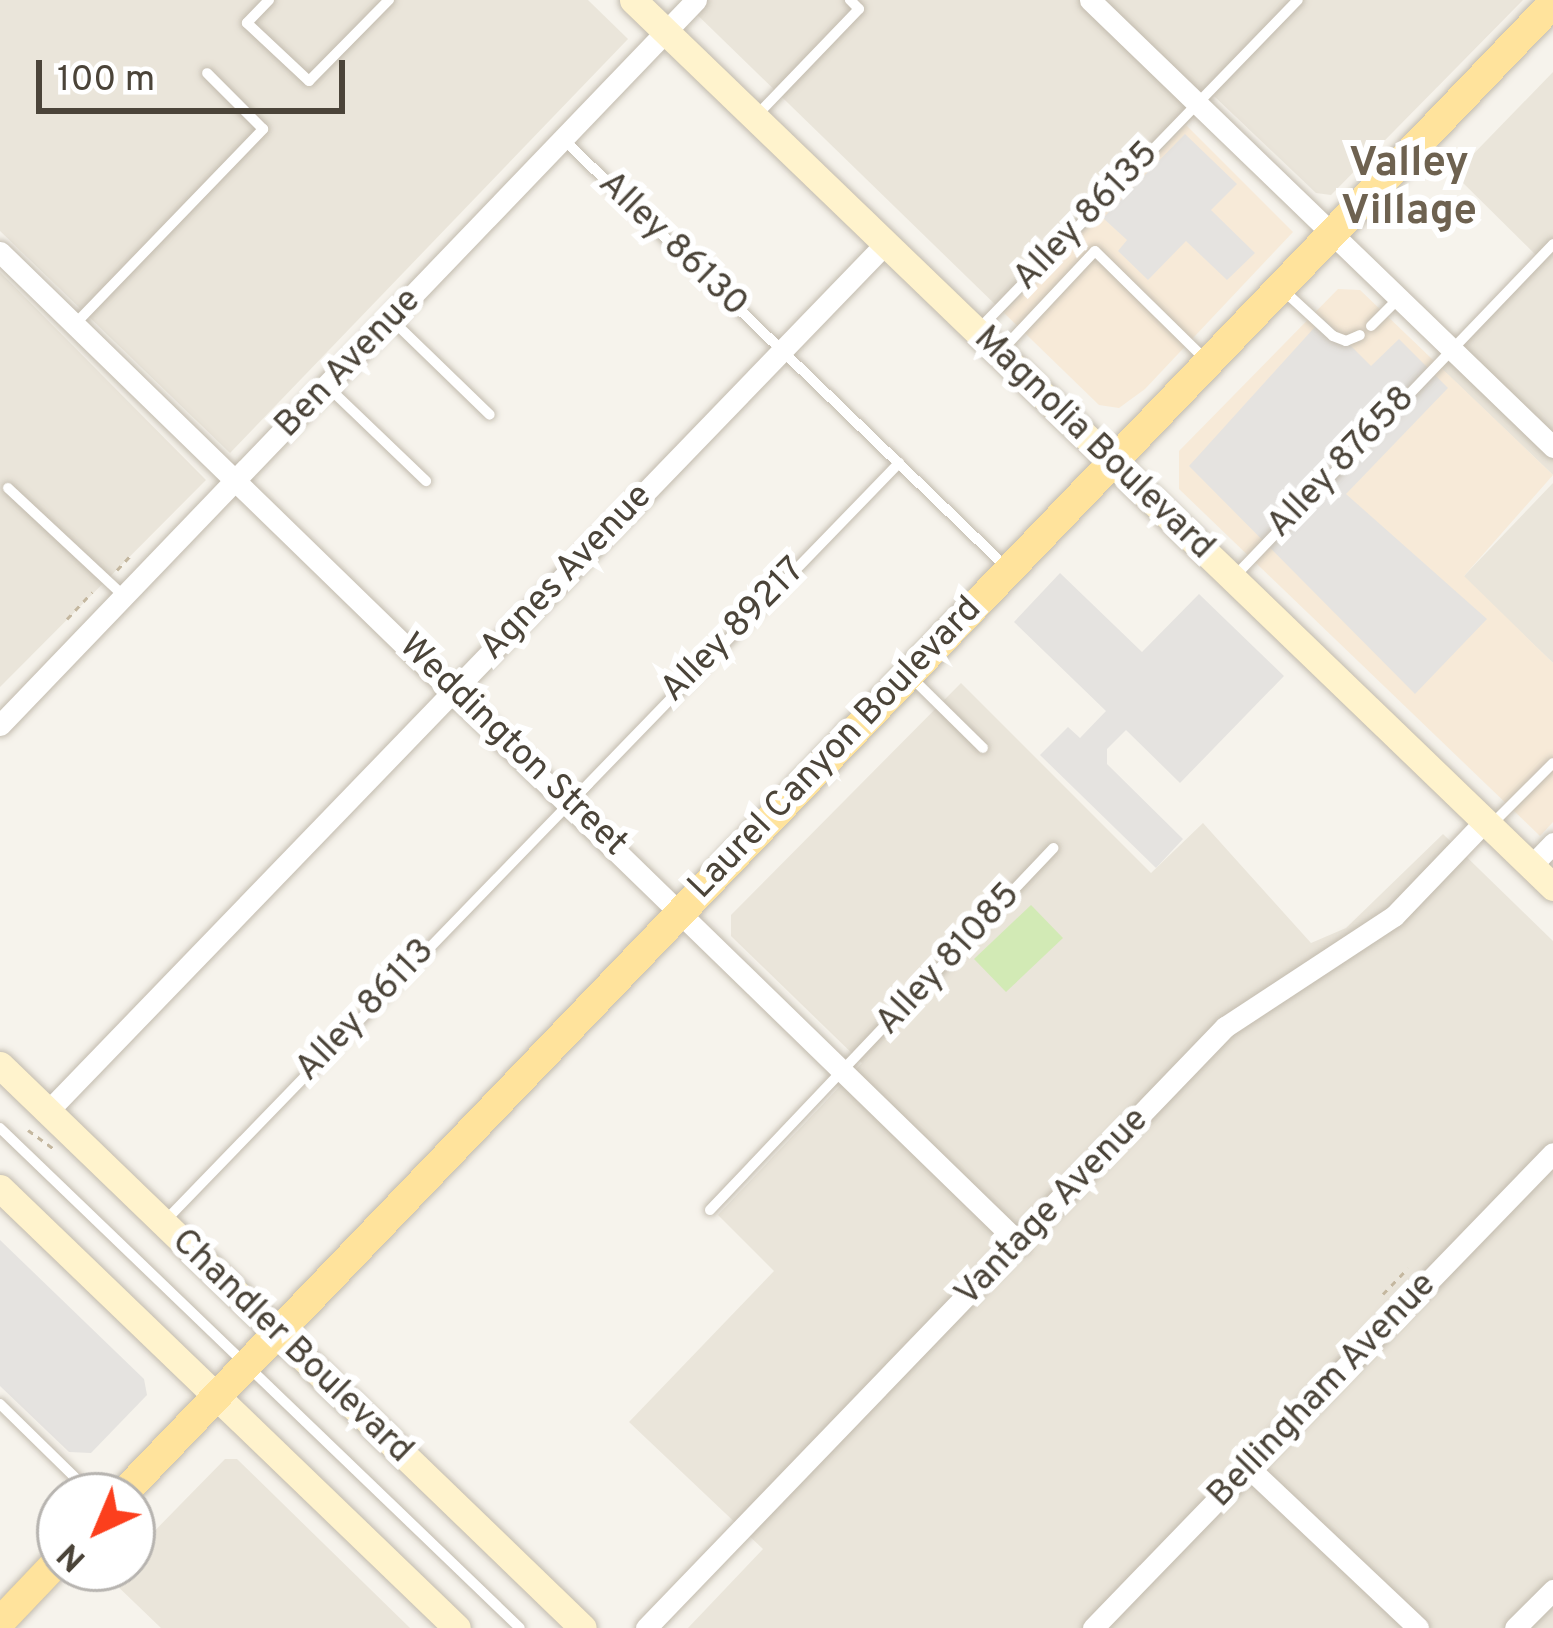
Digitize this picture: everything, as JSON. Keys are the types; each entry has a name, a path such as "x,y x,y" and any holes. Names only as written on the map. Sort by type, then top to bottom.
{"main road":[{"name":"Laurel Canyon Boulevard","path":"144,1472 1546,9"},
{"path":"0,1622 36,1584"}],"street":[{"name":"Magnolia Boulevard","path":"633,0 1553,887"},
{"name":"Ben Avenue","path":"0,725 696,0"},
{"path":"1090,0 1553,447"},
{"name":"Agnes Avenue","path":"48,1111 886,243"},
{"name":"Weddington Street","path":"0,252 681,909 1020,1244"},
{"name":"Vantage Avenue","path":"646,1628 1249,1005 1394,916 1487,824"},
{"path":"1531,866 1553,843"},
{"name":"Chandler Boulevard","path":"0,1065 584,1628"},
{"name":"Bellingham Avenue","path":"1093,1628 1553,1154"},
{"path":"0,1188 457,1628"},
{"path":"1248,1467 1418,1628"},
{"path":"1515,1628 1553,1590"}],"lane":[{"path":"269,0 247,23 309,82 389,0"},
{"path":"755,118 859,9 850,0"},
{"name":"Alley 86135","path":"976,331 1298,0"},
{"path":"75,324 263,130 207,73"},
{"name":"Alley 86130","path":"563,140 1010,571"},
{"name":"Alley 87658","path":"1233,578 1553,244"},
{"path":"999,353 1095,251 1209,362"},
{"path":"1281,288 1334,336 1346,341 1399,298"},
{"path":"392,320 490,415"},
{"path":"328,387 426,481"},
{"name":"Alley 89217","path":"568,800 899,463"},
{"path":"8,488 124,596"},
{"path":"909,674 983,748"},
{"path":"1487,824 1553,763"},
{"name":"Alley 86113","path":"164,1223 568,800"},
{"name":"Alley 81085","path":"710,1210 1054,848"},
{"path":"0,1128 520,1628"},
{"path":"0,1404 69,1472"}],"path":[{"path":"67,620 107,579"},
{"path":"1383,1294 1408,1268"}],"shaded area":[{"path":"0,0 588,0 628,39 230,453 0,231"},
{"path":"682,0 1523,0 1331,195 1316,193 1214,96 1004,313"},
{"path":"1553,72 1553,475 1441,368 1543,262 1454,174"},
{"path":"1186,125 1293,232 1145,389 1119,408 1099,405 1004,313"},
{"path":"1185,134 1237,184 1211,210 1255,253 1227,280 1186,241 1148,280 1118,251 1127,240 1103,218"},
{"path":"0,272 206,480 0,687"},
{"path":"1338,289 1360,290 1553,475 1464,576 1553,663 1553,822 1540,836 1179,489 1179,451"},
{"path":"1323,318 1371,366 1399,339 1448,388 1346,494 1487,619 1415,694 1189,466"},
{"path":"1553,483 1553,663 1463,577"},
{"path":"1060,573 1142,652 1199,594 1284,676 1180,783 1126,730 1107,749 1107,764 1183,839 1156,868 1040,755 1068,727 1080,738 1106,711 1014,622"},
{"path":"961,683 1151,873 1203,823 1311,943 1346,928 1443,834 1553,941 1553,1628 688,1628 763,1549 629,1422 774,1271 718,1215 862,1063 731,936 731,915"},
{"path":"0,1240 144,1379 147,1395 91,1453 69,1452 0,1386"},
{"path":"225,1459 237,1459 410,1628 161,1628 124,1592 156,1592 156,1529"}],"green space":[{"path":"1031,905 1063,938 1006,992 974,959"}],"district":[{"name":"Valley Village","path":"1409,189"}]}
